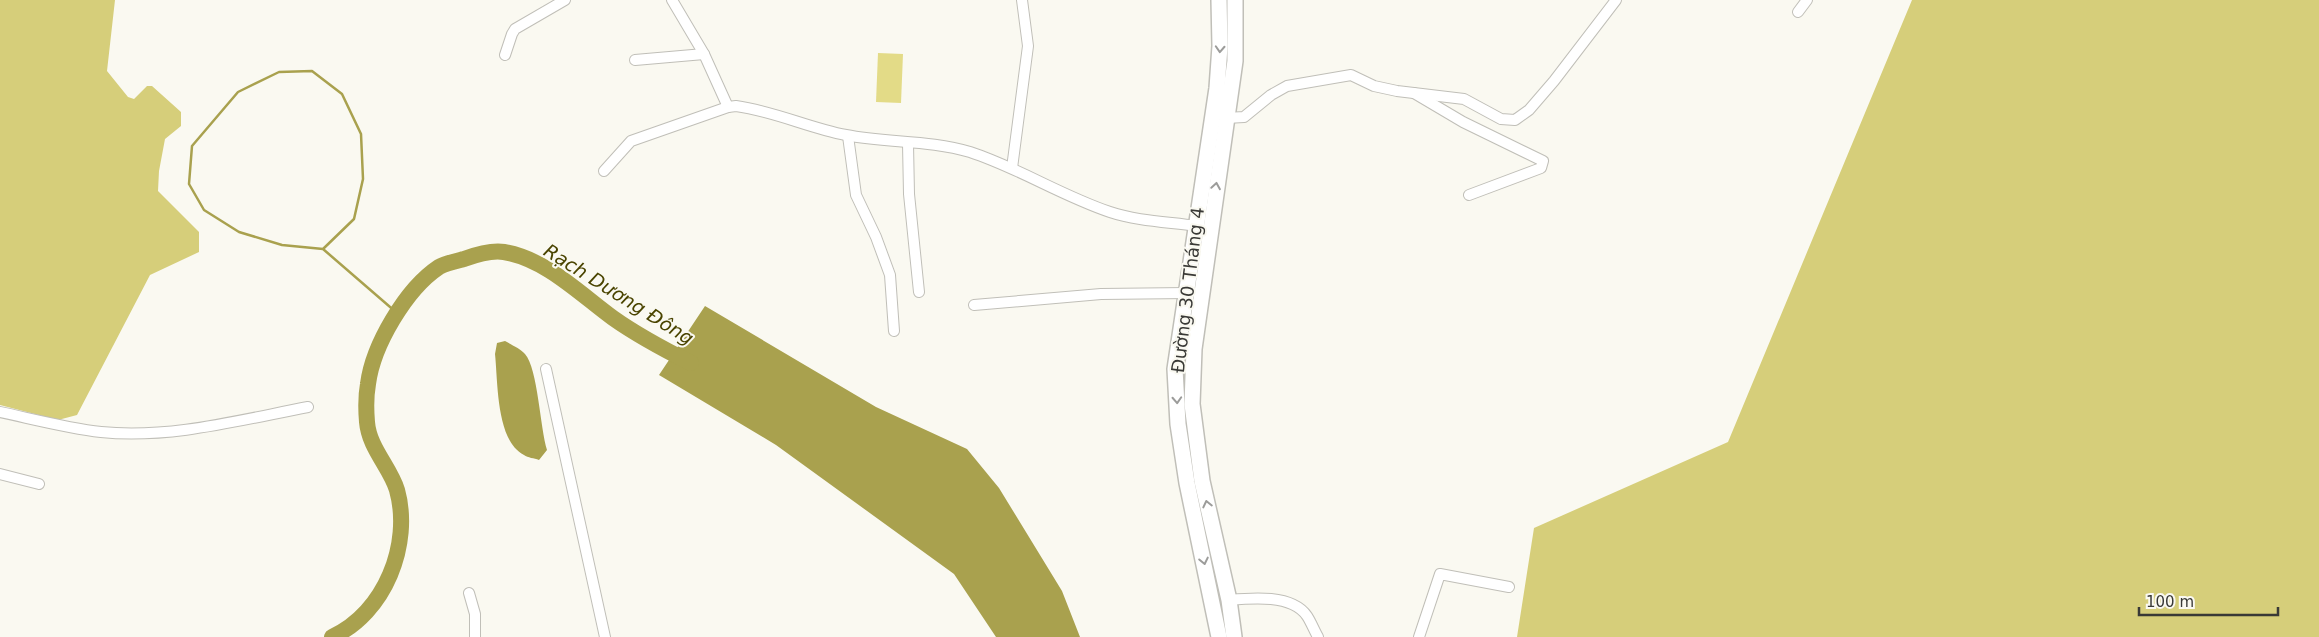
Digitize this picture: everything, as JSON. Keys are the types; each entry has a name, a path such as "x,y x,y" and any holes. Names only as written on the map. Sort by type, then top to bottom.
{"main road":[{"name":"Đường 30 Tháng 4","path":"1219,0 1220,46 1203,227 1192,404 1194,482 1219,637"},
{"name":"Đường 30 Tháng 4","path":"1234,637 1228,600 1178,424 1176,369 1187,293 1226,118 1235,61 1235,0"}],"street":[{"path":"505,55 515,30 566,0"},
{"path":"672,0 704,54 728,107"},
{"path":"1012,168 1028,46 1022,0"},
{"path":"1226,118 1244,117 1278,90 1287,86 1320,82 1339,76 1351,76 1374,86 1464,99 1501,119 1515,120 1529,110 1554,81 1616,0"},
{"path":"1798,12 1807,0"},
{"path":"635,60 704,54"},
{"path":"1412,92 1428,104 1543,161 1541,168 1469,195"},
{"path":"604,171 631,141 728,107 748,108 848,136 908,144 940,145 970,152 1012,168 1110,212 1134,218 1203,227"},
{"path":"848,136 856,195 876,237 890,275 894,331"},
{"path":"908,144 909,194 919,292"},
{"path":"974,305 1101,294 1187,293"},
{"path":"546,369 605,637"},
{"path":"0,412 102,432 159,432 184,430 308,407"},
{"path":"0,474 38,484"},
{"path":"1420,637 1440,574 1443,573 1509,587"},
{"path":"469,593 475,614 475,637"},
{"path":"1228,600 1267,599 1298,608 1307,615 1318,637"}],"shaded area":[{"path":"0,0 115,0 107,71 128,97 134,99 147,86 152,86 181,112 181,126 165,139 159,171 158,191 199,232 199,252 150,275 77,415 58,420 0,405"},
{"path":"1912,0 2319,0 2319,637 1517,637 1534,528 1728,442"},
{"path":"878,53 903,54 901,103 876,102"},
{"path":"705,306 876,407 967,449 999,488 1062,591 1080,637 996,637 954,574 776,445 659,375"},
{"path":"505,341 525,354 533,372 547,450 539,460 526,456 515,448 503,424 498,395 495,354 497,343"}],"waterway":[{"path":"323,249 354,219 363,179 361,134 342,94 312,71 279,72 238,92 192,146 189,184 204,210 239,232 282,245 323,249 397,313"},
{"name":"Rạch Dương Đông","path":"332,637 351,626 367,612 380,594 390,575 397,554 401,532 401,511 394,482 376,449 369,431 366,413 367,388 377,352 393,319 415,289 439,267 489,252 504,252 519,256 548,270 613,318 661,348 691,363"}]}
